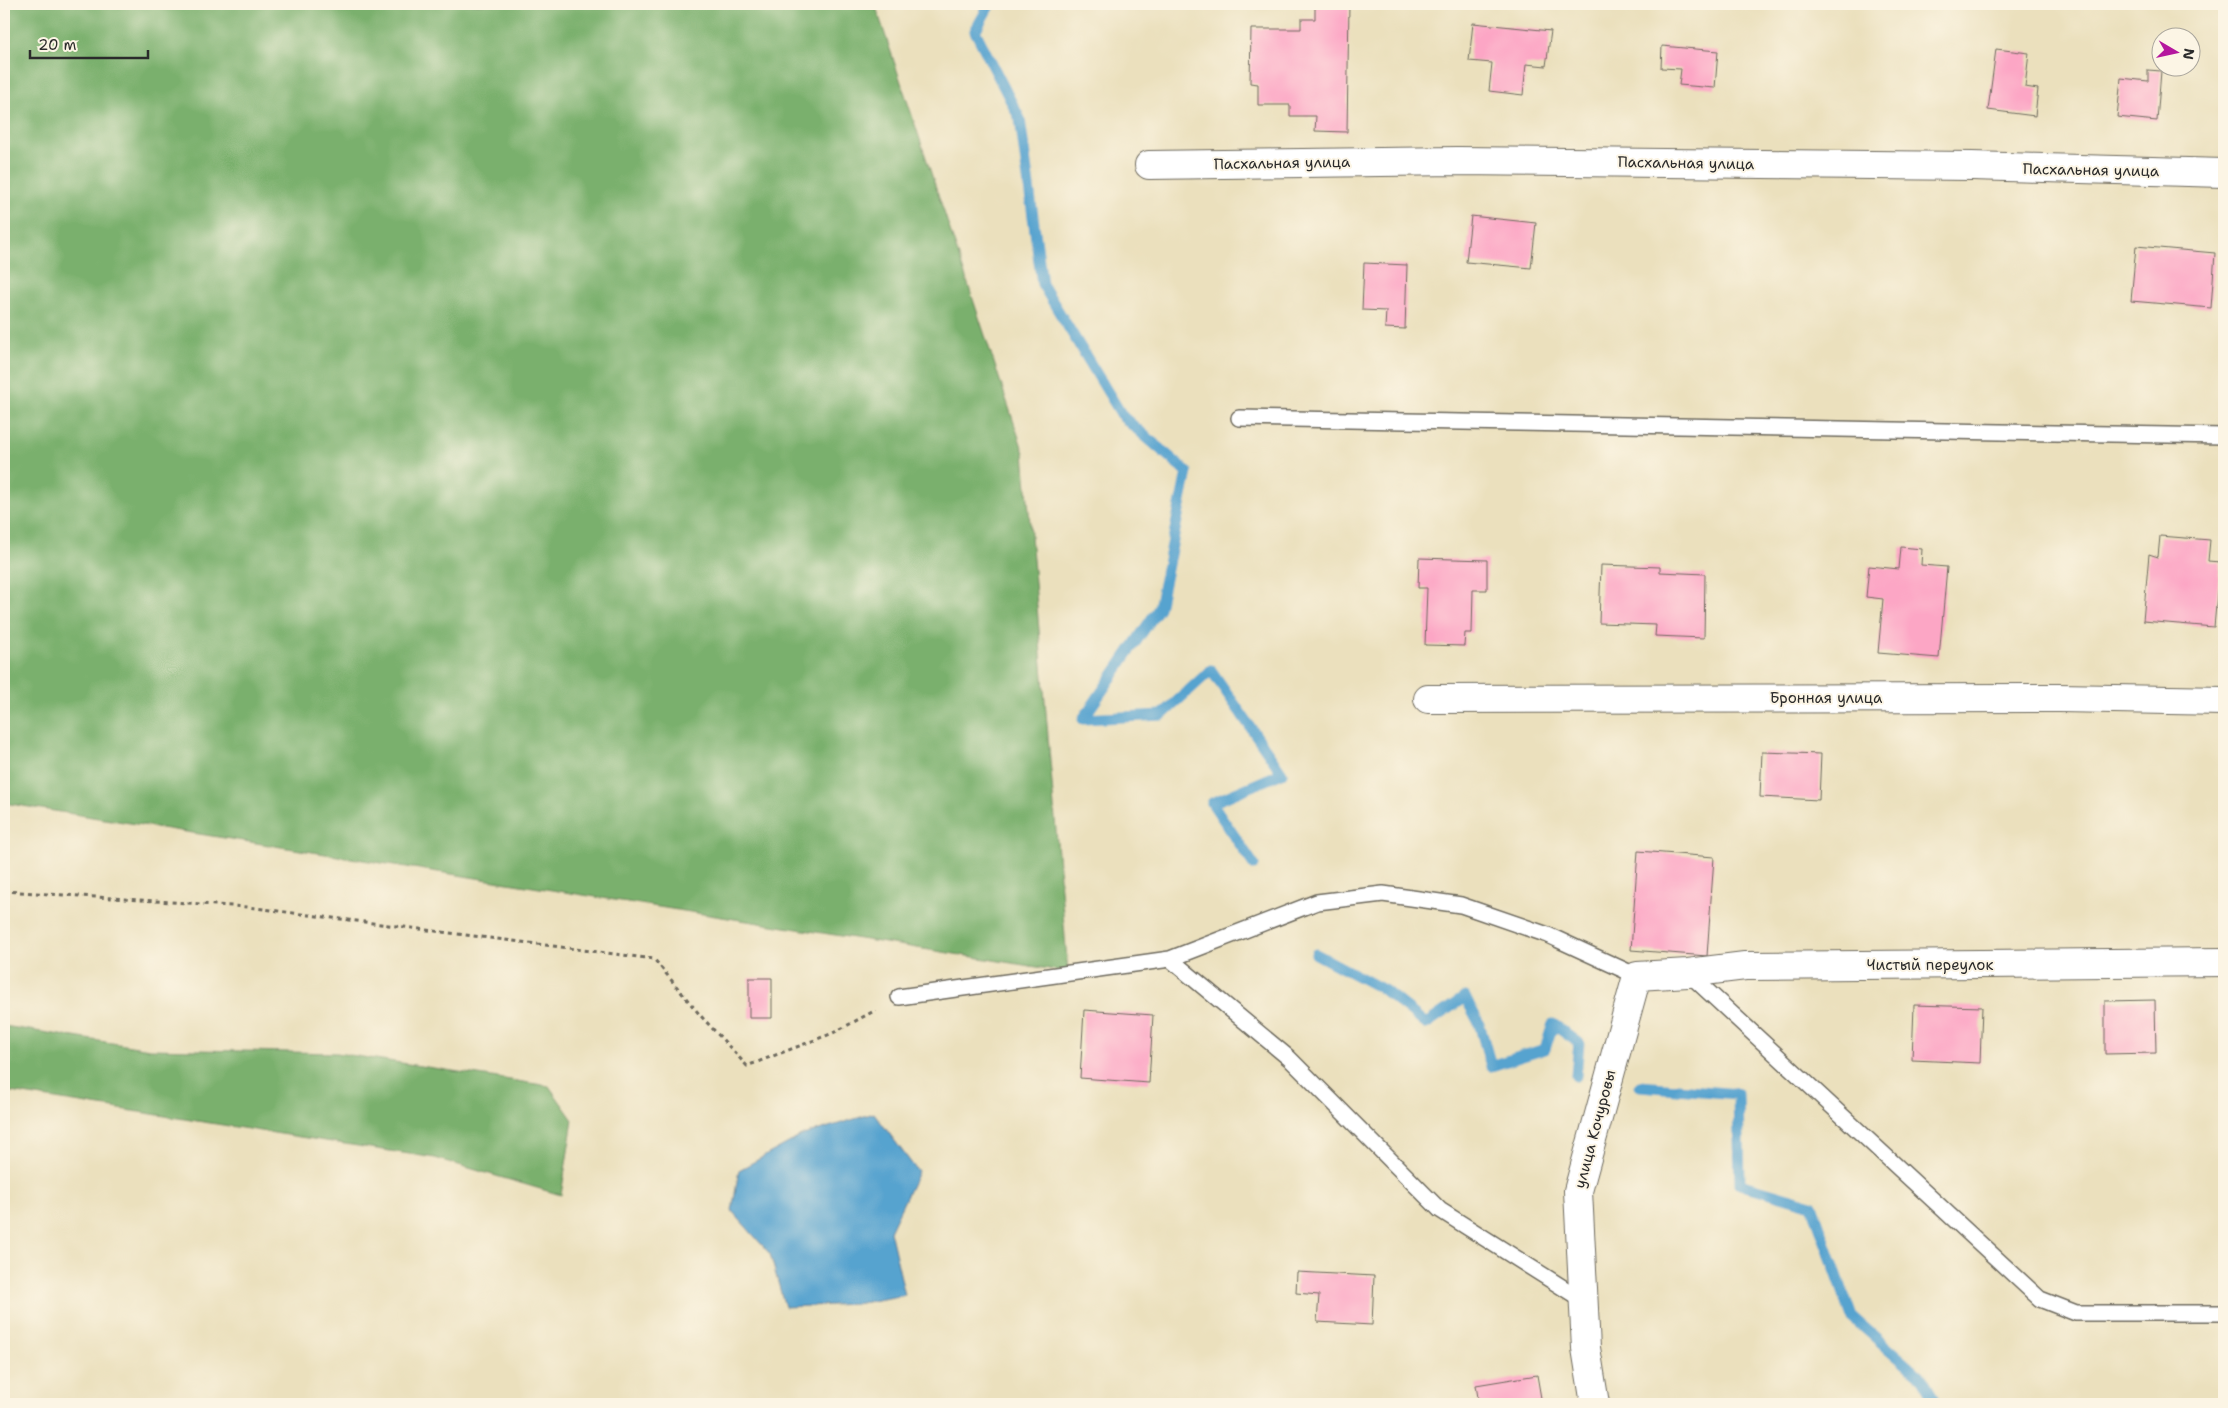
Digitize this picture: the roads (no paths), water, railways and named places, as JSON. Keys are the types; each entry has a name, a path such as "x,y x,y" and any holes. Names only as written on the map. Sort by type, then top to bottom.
{"street":[{"name":"Пасхальная улица","path":"1149,165 1458,161 1972,166 2224,173"},
{"name":"Бронная улица","path":"1428,699 2059,698 2224,701"},
{"name":"Чистый переулок","path":"1636,976 1688,974 1745,966 2224,962"},
{"name":"улица Кочуровы","path":"1595,1404 1586,1348 1578,1191 1636,976"}],"lane":[{"path":"1239,418 2224,436"},
{"path":"899,997 1170,959 1317,902 1383,894 1461,905 1548,935 1636,976"},
{"path":"1170,959 1288,1058 1440,1210 1584,1301"},
{"path":"1688,974 2040,1299 2076,1313 2224,1313"}],"water":[{"path":"874,1113 918,1172 890,1231 905,1295 855,1304 785,1307 770,1254 732,1211 739,1170 803,1135"}],"waterway":[{"path":"990,4 975,31 1020,119 1042,284 1123,417 1187,472 1159,608 1083,719 1162,715 1211,670 1282,773 1212,803 1254,865"},
{"path":"1316,954 1384,990 1426,1024 1465,997 1479,1023 1491,1066 1545,1049 1553,1024 1579,1043 1576,1076"},
{"path":"1640,1086 1738,1094 1740,1184 1812,1205 1852,1317 1922,1378 1937,1404"}]}
